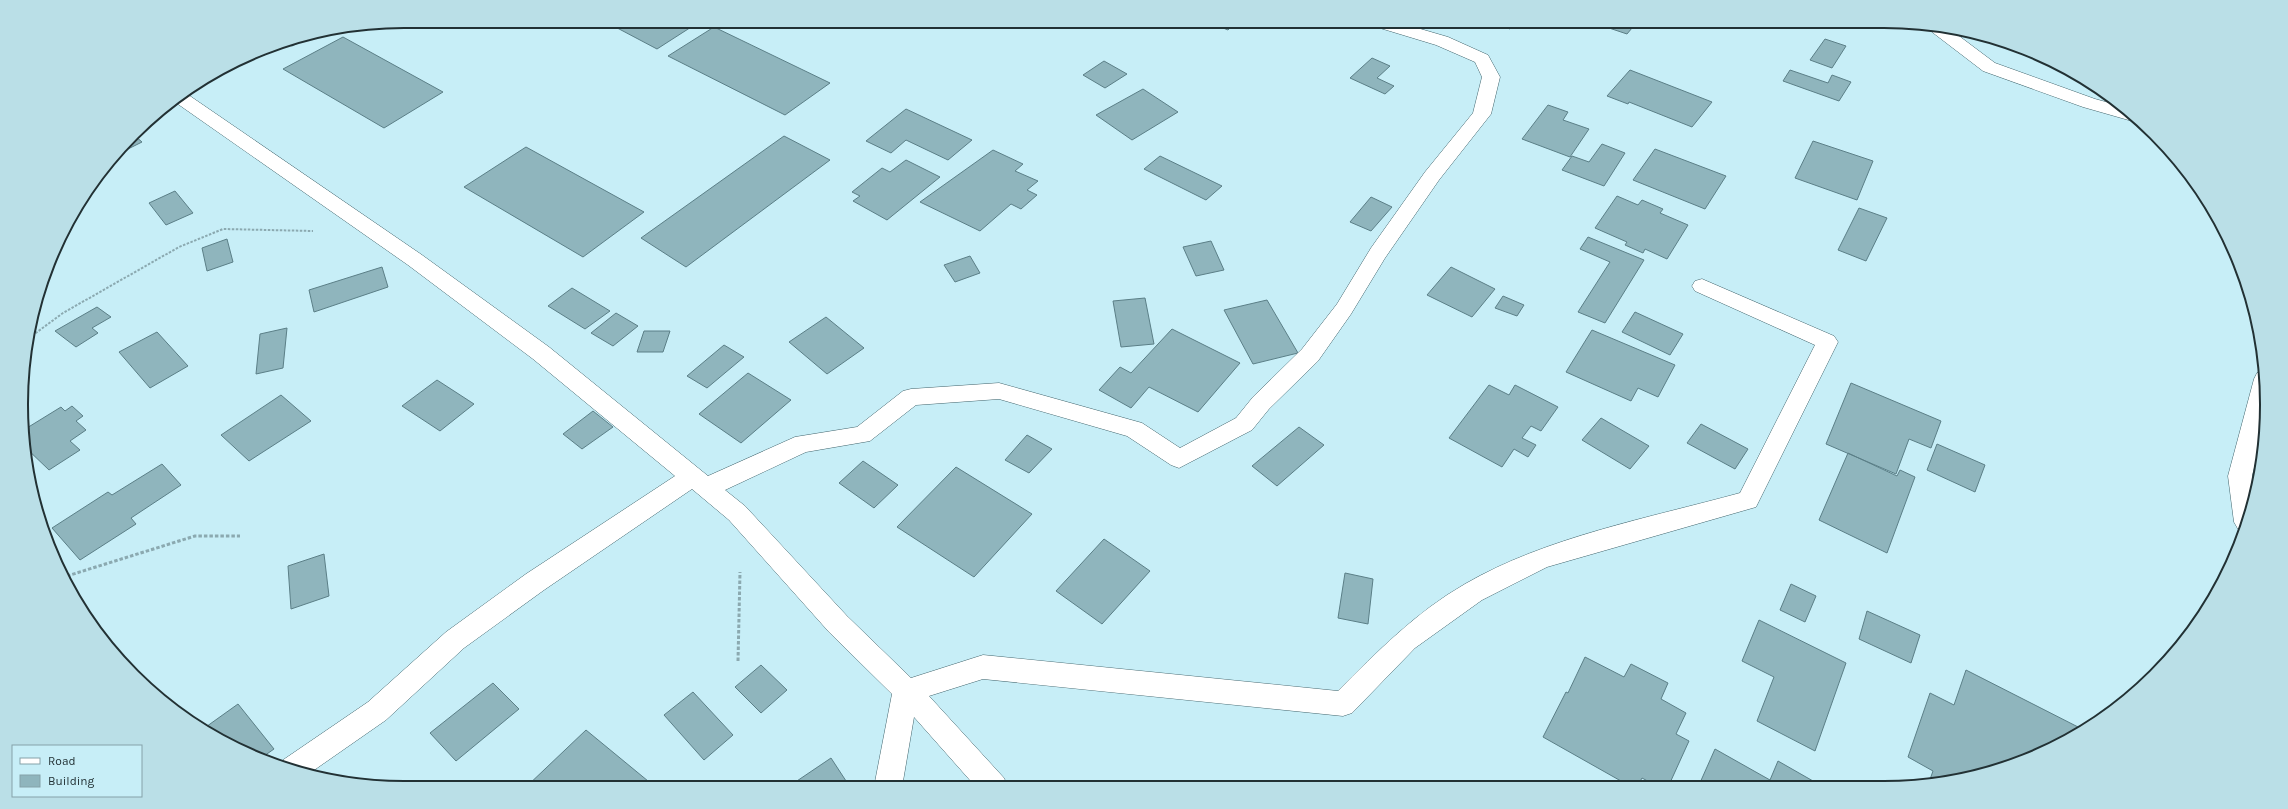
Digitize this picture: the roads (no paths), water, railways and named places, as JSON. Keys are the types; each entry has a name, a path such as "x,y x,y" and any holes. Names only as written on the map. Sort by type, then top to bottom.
{"street":[{"path":"298,765 377,711 455,640 535,582 699,482 803,443 862,436 911,397 1000,391 1134,429 1179,459 1244,424 1261,403 1310,355 1344,309 1378,253 1432,176 1482,114 1491,77 1482,59 1442,41 1399,28"},
{"path":"1944,33 1988,67 2089,103 2119,111"},
{"path":"183,100 368,228 541,353 737,513 838,624 906,691 988,781"},
{"path":"906,691 983,667 1343,704 1406,640 1473,592 1541,558 1748,500 1827,342 1702,286"},
{"path":"2245,511 2240,476 2260,396"},
{"path":"889,781 906,691"}]}
